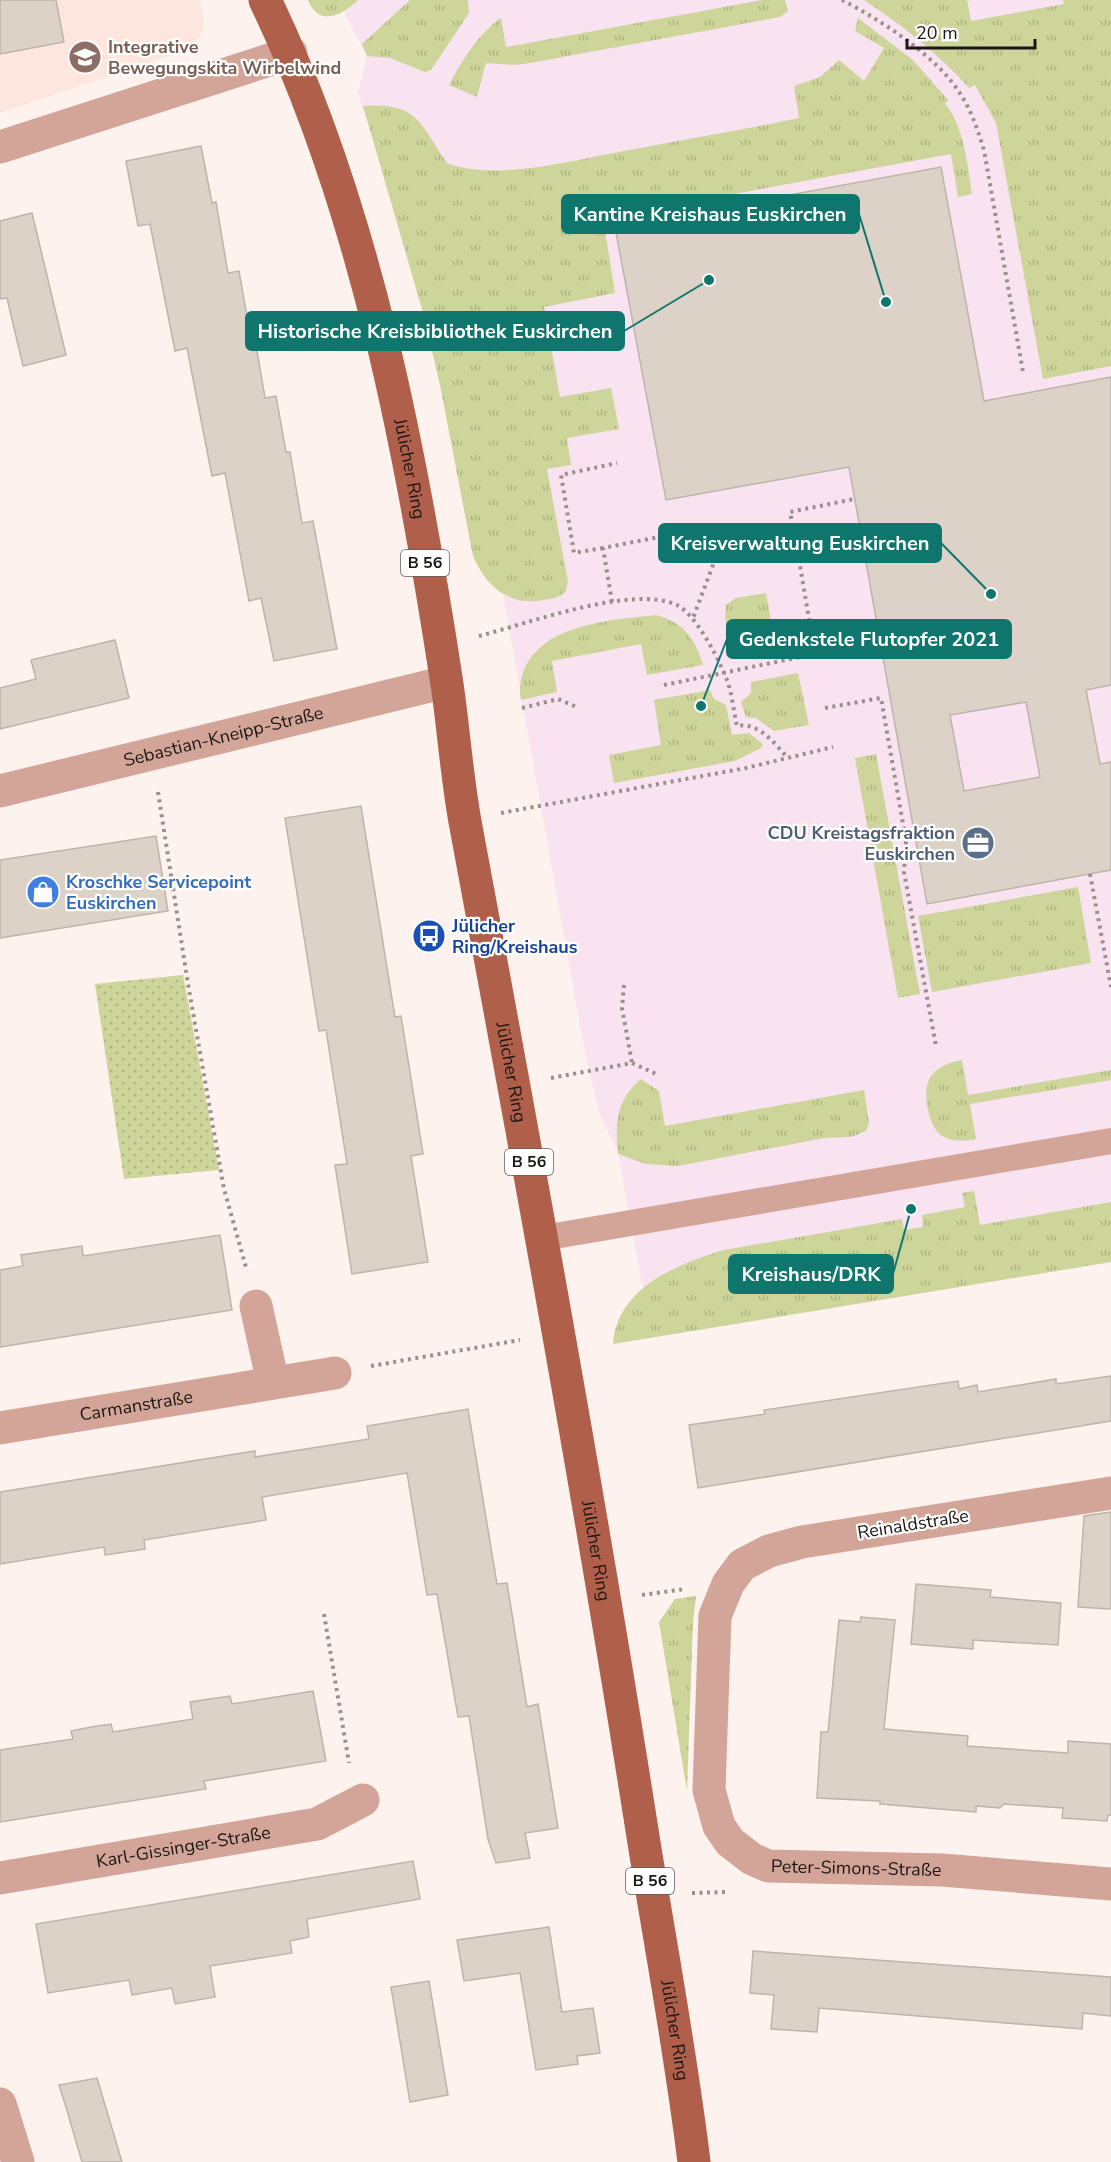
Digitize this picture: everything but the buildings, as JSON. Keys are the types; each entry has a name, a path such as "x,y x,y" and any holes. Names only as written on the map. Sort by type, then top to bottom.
{"main road":[{"name":"Jülicher Ring","path":"266,0 291,53 340,190 374,308 401,424 447,682 464,819 543,1238 608,1612 694,2162"}],"street":[{"path":"0,147 291,53"},
{"name":"Sebastian-Kneipp-Straße","path":"0,791 447,682"},
{"path":"256,1306 273,1383"},
{"name":"Carmanstraße","path":"0,1428 335,1373"},
{"name":"Reinaldstraße","path":"728,1584 742,1565 754,1557 783,1546 1111,1493"},
{"name":"Peter-Simons-Straße","path":"728,1584 719,1601 713,1635 709,1790 719,1826 739,1851 768,1866 942,1870 1111,1884"},
{"name":"Karl-Gissinger-Straße","path":"0,1878 316,1824 363,1800"},
{"path":"0,2104 14,2161"}],"lane":[{"path":"543,1238 1111,1141"}],"path":[{"path":"842,0 908,40 960,93 976,123 984,150 1023,372"},
{"path":"617,463 561,475 574,554 710,527 716,557 693,618"},
{"path":"664,685 815,654 790,512 854,499"},
{"path":"716,557 860,530"},
{"path":"603,548 612,602"},
{"path":"440,645 612,602 655,599 678,606 693,618 725,673 737,726 753,727 768,737 787,757"},
{"path":"825,708 880,698 906,841 904,872 936,1046"},
{"path":"522,708 558,699 579,708"},
{"path":"519,810 746,768 833,747"},
{"path":"150,754 164,818 188,984 224,1189 256,1306"},
{"path":"1090,874 1111,987"},
{"path":"624,985 622,1008 633,1063"},
{"path":"566,1075 633,1063 656,1074"},
{"path":"335,1373 505,1342"},
{"path":"639,1596 691,1588"},
{"path":"324,1614 347,1758 363,1800"}],"shaded area":[{"name":"Integrative Bewegungskita Wirbelwind","path":"0,0 200,0 204,25 201,35 189,49 0,113"},
{"path":"358,0 1111,0 1111,1262 613,1344 620,1319 643,1289 618,1154 598,1109 583,1042 503,594 486,580 473,556 440,385 422,309 395,210 358,92 367,56 344,13"}],"green space":[{"path":"308,0 358,0 338,14 325,16 318,14"},
{"path":"410,0 468,0 469,13 431,70 425,72 390,58 367,56 362,44"},
{"path":"762,0 785,0 788,11 780,17 530,63 515,65 486,63 477,97 449,85 477,40 501,18 506,47"},
{"path":"864,0 967,0 971,21 1064,4 1063,0 1111,0 1111,366 1043,379 996,123 975,85 969,88 920,41"},
{"path":"858,18 913,60 948,100 945,103 957,124 967,158 972,194 958,197 951,154 603,218 615,293 544,307 560,397 611,388 619,429 567,438 571,465 547,469 568,582 565,592 555,598 531,601 509,597 500,592 485,577 473,556 440,385 422,309 363,106 396,108 416,118 447,163 488,170 535,168 559,164 799,118 794,86 820,77 839,60 864,81 884,48 855,31"},
{"path":"766,593 776,647 737,651 727,630 726,605 736,598"},
{"path":"656,615 674,622 687,632 703,665 647,675 641,644 552,661 557,692 521,700 520,686 523,673 532,657 545,644 561,634 579,628 619,619"},
{"path":"798,673 809,725 774,731 756,718 746,717 741,702 751,693 751,682"},
{"path":"710,690 714,699 726,705 732,735 749,733 763,744 761,748 735,761 614,783 609,755 661,745 654,700"},
{"path":"876,754 920,994 898,998 855,758"},
{"path":"1078,887 1091,963 932,992 918,916"},
{"path":"183,975 219,1170 124,1179 95,984"},
{"path":"962,1060 968,1095 1111,1070 1111,1080 970,1104 976,1139 958,1141 944,1137 934,1127 928,1110 926,1090 931,1076 936,1071 943,1066"},
{"path":"641,1079 659,1091 665,1126 864,1090 869,1123 866,1131 851,1137 824,1138 678,1166 646,1164 618,1154 617,1143 617,1123 622,1104 626,1095"},
{"path":"974,1191 980,1225 1111,1202 1111,1262 613,1344 617,1324 626,1307 638,1293 653,1281 688,1263 724,1250 902,1219 904,1230 923,1227 922,1215 965,1207 962,1193"},
{"path":"696,1596 687,1791 659,1622 675,1599"}],"place":[{"name":"Integrative Bewegungskita Wirbelwind","path":"85,57"},
{"name":"Historische Kreisbibliothek Euskirchen","path":"709,280"},
{"name":"Kantine Kreishaus Euskirchen","path":"886,302"},
{"name":"Kreisverwaltung Euskirchen","path":"991,594"},
{"name":"Gedenkstele Flutopfer 2021","path":"701,706"},
{"name":"CDU Kreistagsfraktion Euskirchen","path":"978,843"},
{"name":"Kroschke Servicepoint Euskirchen","path":"43,892"},
{"name":"Jülicher Ring/Kreishaus","path":"429,936"},
{"name":"Kreishaus/DRK","path":"911,1209"}]}
